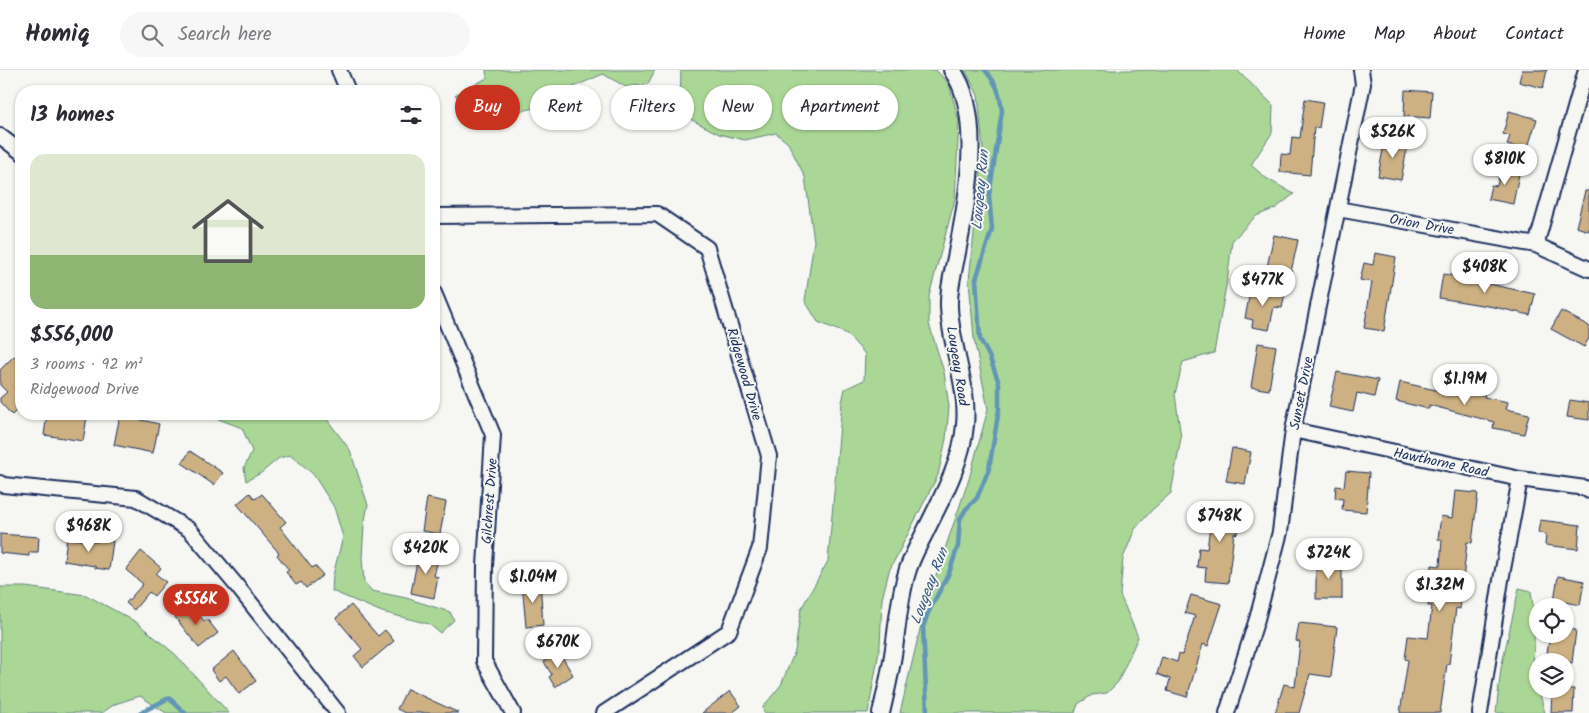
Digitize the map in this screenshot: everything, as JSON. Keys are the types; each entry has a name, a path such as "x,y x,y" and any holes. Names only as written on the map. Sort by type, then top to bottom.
{"street":[{"path":"339,70 345,85"},
{"name":"Lougeay Road","path":"881,713 888,687 898,615 906,575 949,481 960,451 965,426 965,397 954,344 949,305 952,279 967,203 971,151 968,110 964,92 952,70"},
{"name":"Sunset Drive","path":"1227,713 1257,619 1280,532 1293,430 1364,84 1361,70"},
{"path":"1536,245 1586,70"},
{"path":"0,136 15,147"},
{"name":"Orion Drive","path":"1338,208 1536,245 1589,269"},
{"name":"Ridgewood Drive","path":"440,216 658,214 707,248 769,456 760,548 729,631 604,713"},
{"name":"Gilchrest Drive","path":"440,307 494,435 485,566 484,661 514,713"},
{"name":"Hawthorne Road","path":"1293,430 1520,478 1585,488 1589,491"},
{"path":"1480,713 1501,580 1520,478"},
{"path":"0,483 3,485 136,498 190,530 338,713"}],"green space":[{"path":"486,70 655,70 648,84 641,85 622,85 603,74 578,85 530,85 530,109 520,112 520,85 474,85 487,78"},
{"path":"681,70 936,70 949,84 959,121 955,199 929,296 929,324 944,372 949,407 946,439 938,475 889,571 882,599 880,646 868,713 764,713 763,707 781,685 795,651 801,609 828,561 842,402 845,389 864,380 865,354 847,334 818,322 805,301 814,241 805,177 788,143 776,133 745,140 719,134 711,130 772,130 772,85 704,85 704,126 694,121 694,85 681,85"},
{"path":"965,70 1237,70 1273,105 1272,133 1251,165 1266,178 1294,194 1276,208 1256,216 1232,241 1214,353 1183,362 1175,394 1181,438 1171,493 1135,529 1123,558 1120,595 1138,637 1118,682 1107,693 1092,695 1078,704 1075,713 900,713 926,604 969,479 988,409 974,339 969,280 983,150 978,95"},
{"path":"221,420 328,420 350,450 368,505 364,525 362,558 364,582 372,591 406,598 450,612 454,620 440,633 429,624 382,612 332,591 333,575 343,537 334,507 313,474 291,455 279,458 261,473 246,481 244,468 252,451 242,428"},
{"path":"0,587 25,587 86,595 136,622 175,654 229,713 166,713 140,696 115,704 102,713 0,713"},
{"path":"1519,588 1531,591 1532,598 1529,598 1529,643 1534,643 1534,653 1529,653 1529,698 1541,698 1545,713 1496,713 1501,668"}],"building":[{"path":"1522,70 1547,70 1543,88 1519,82"},
{"path":"1405,90 1432,92 1430,118 1404,116"},
{"path":"1305,99 1323,102 1319,128 1314,127 1310,175 1280,172 1281,154 1290,155 1292,137 1300,138"},
{"path":"1509,111 1537,119 1527,150 1507,145 1510,136 1503,134"},
{"path":"1385,139 1408,143 1401,180 1378,176"},
{"path":"1501,166 1520,169 1513,204 1488,199 1491,185 1497,186"},
{"path":"1585,191 1589,191 1589,231 1576,227"},
{"path":"1274,235 1298,240 1291,272 1267,267"},
{"path":"1375,253 1396,257 1384,331 1364,328 1372,282 1360,280 1364,263 1373,265"},
{"path":"1443,274 1481,280 1480,282 1535,294 1530,315 1439,298"},
{"path":"1251,287 1285,293 1282,308 1274,307 1269,330 1252,327 1253,320 1245,318"},
{"path":"1561,311 1589,326 1589,338 1584,347 1551,329"},
{"path":"1258,343 1276,346 1269,390 1251,387"},
{"path":"15,357 15,412 12,415 0,402 0,398 7,392 0,385 0,370"},
{"path":"1337,372 1378,380 1374,397 1357,393 1353,412 1329,407"},
{"path":"1400,382 1449,393 1451,386 1485,395 1484,397 1508,402 1506,409 1529,414 1524,434 1493,428 1494,422 1429,405 1429,409 1396,401"},
{"path":"1570,400 1589,403 1589,420 1567,417"},
{"path":"46,420 86,420 83,441 44,435"},
{"path":"119,420 142,420 159,424 153,453 114,445"},
{"path":"1232,448 1251,452 1245,484 1226,481"},
{"path":"190,451 223,473 214,485 182,463"},
{"path":"1346,471 1369,473 1366,512 1342,510 1343,499 1335,498 1336,486 1344,487"},
{"path":"1455,491 1478,493 1472,543 1467,542 1460,609 1456,608 1449,664 1447,664 1440,713 1400,713 1408,660 1405,659 1408,636 1428,638 1432,606 1428,606 1432,565 1440,566 1442,540 1438,539 1441,516 1452,518"},
{"path":"250,493 255,499 262,494 286,522 280,527 312,568 315,566 323,575 306,588 301,582 296,585 286,572 289,570 277,555 279,553 237,504"},
{"path":"427,498 446,502 440,534 422,531"},
{"path":"1221,501 1241,504 1237,534 1234,533 1228,583 1205,581 1206,568 1197,567 1199,548 1207,549 1212,511 1220,512"},
{"path":"1540,520 1580,525 1578,549 1545,545 1546,534 1538,533"},
{"path":"0,534 39,537 38,552 29,552 29,556 0,553"},
{"path":"67,538 97,542 98,539 113,541 109,570 64,561"},
{"path":"141,551 161,568 156,574 166,582 154,596 149,592 134,610 126,603 143,584 126,570"},
{"path":"419,551 439,555 434,576 438,577 434,598 411,593"},
{"path":"1316,562 1342,562 1342,599 1316,599"},
{"path":"1558,576 1584,581 1580,605 1574,604 1574,598 1554,598"},
{"path":"540,581 543,625 526,627 522,583"},
{"path":"1191,595 1222,604 1208,646 1203,644 1187,697 1167,691 1170,679 1157,674 1162,657 1177,662 1179,654 1182,655 1195,616 1185,613"},
{"path":"191,605 204,621 207,619 218,633 199,648 175,617"},
{"path":"351,605 378,636 385,630 394,641 363,667 354,656 362,649 336,618"},
{"path":"1299,623 1337,627 1331,677 1310,674 1299,713 1275,713 1284,684 1295,687 1300,642 1296,641"},
{"path":"1574,630 1576,630 1573,653 1547,653 1549,643 1574,643"},
{"path":"234,651 256,681 239,694 226,676 219,681 211,670"},
{"path":"559,652 573,675 555,687 549,677 552,675 544,662"},
{"path":"407,689 459,713 405,713 397,709"},
{"path":"730,691 741,706 732,713 702,713"},
{"path":"1552,698 1574,698 1573,713 1551,713"}],"waterway":[{"name":"Lougeay Run","path":"927,713 923,627 928,613 949,573 958,546 960,519 966,509 977,498 989,469 999,409 999,383 989,356 980,339 976,279 992,229 989,196 1002,111 997,89 985,70"},
{"path":"140,713 169,698 185,713"}]}
